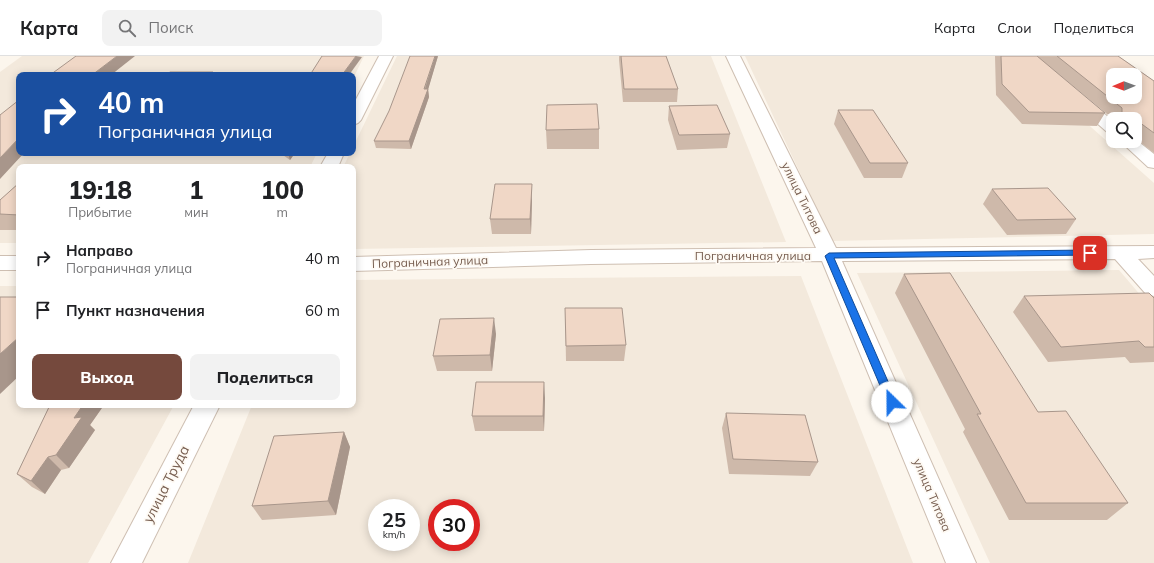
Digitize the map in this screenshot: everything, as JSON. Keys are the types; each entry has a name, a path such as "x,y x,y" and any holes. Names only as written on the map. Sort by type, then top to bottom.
{"street":[{"path":"356,114 386,56"},
{"name":"улица Титова","path":"733,56 829,256 961,563"},
{"path":"1067,90 1106,122"},
{"path":"1136,148 1154,163"},
{"name":"Пограничная улица","path":"356,264 591,257 1154,252"},
{"path":"1121,253 1154,289"},
{"path":"0,263 16,263"},
{"name":"улица Труда","path":"126,563 205,408"}],"shaded area":[{"path":"22,56 364,56 356,73 16,72 16,156 316,156 312,164 16,164 16,243 0,243 0,72"},
{"path":"397,56 711,56 786,242 356,249 356,164 344,164 348,156 356,156 356,141"},
{"path":"745,56 1011,56 1106,140 1106,148 1115,148 1154,183 1154,234 832,241"},
{"path":"1119,270 1154,311 1154,563 990,563 857,273"},
{"path":"801,276 913,563 188,563 251,408 356,408 356,280"},
{"path":"0,286 16,286 16,408 172,408 88,563 0,563"}],"building":[{"path":"76,56 117,56 96,72 54,72"},
{"path":"322,56 356,56 344,72 312,72"},
{"path":"410,56 435,56 424,89 428,89 409,141 374,141 389,111"},
{"path":"621,56 666,56 678,89 624,89"},
{"path":"1001,56 1037,56 1105,113 1029,112 1002,84"},
{"path":"1057,56 1118,56 1135,68 1106,68 1106,95"},
{"path":"1142,73 1154,81 1154,133 1142,124 1142,112 1122,112 1122,108 1117,104 1142,104"},
{"path":"16,102 16,141 0,158 0,115"},
{"path":"597,104 599,129 546,130 547,105"},
{"path":"717,105 730,134 679,135 669,106"},
{"path":"838,110 873,110 908,163 870,163"},
{"path":"495,184 532,184 530,219 490,219"},
{"path":"16,186 16,215 0,214 0,200"},
{"path":"1048,188 1076,219 1017,220 992,189"},
{"path":"950,273 1038,412 1066,411 1128,503 1026,503 977,414 981,414 904,274"},
{"path":"1149,293 1154,298 1154,347 1145,347 1139,341 1061,347 1024,296"},
{"path":"0,297 16,297 16,340 0,354"},
{"path":"565,308 622,308 626,345 566,346"},
{"path":"494,318 490,355 433,356 440,319"},
{"path":"476,382 544,382 543,416 472,416"},
{"path":"49,408 81,408 74,418 82,417 56,455 48,457 31,481 17,474"},
{"path":"726,413 805,415 818,462 733,459"},
{"path":"344,432 328,501 252,506 274,436"}],"route":[{"path":"892,402 829,256 1090,253"}]}
